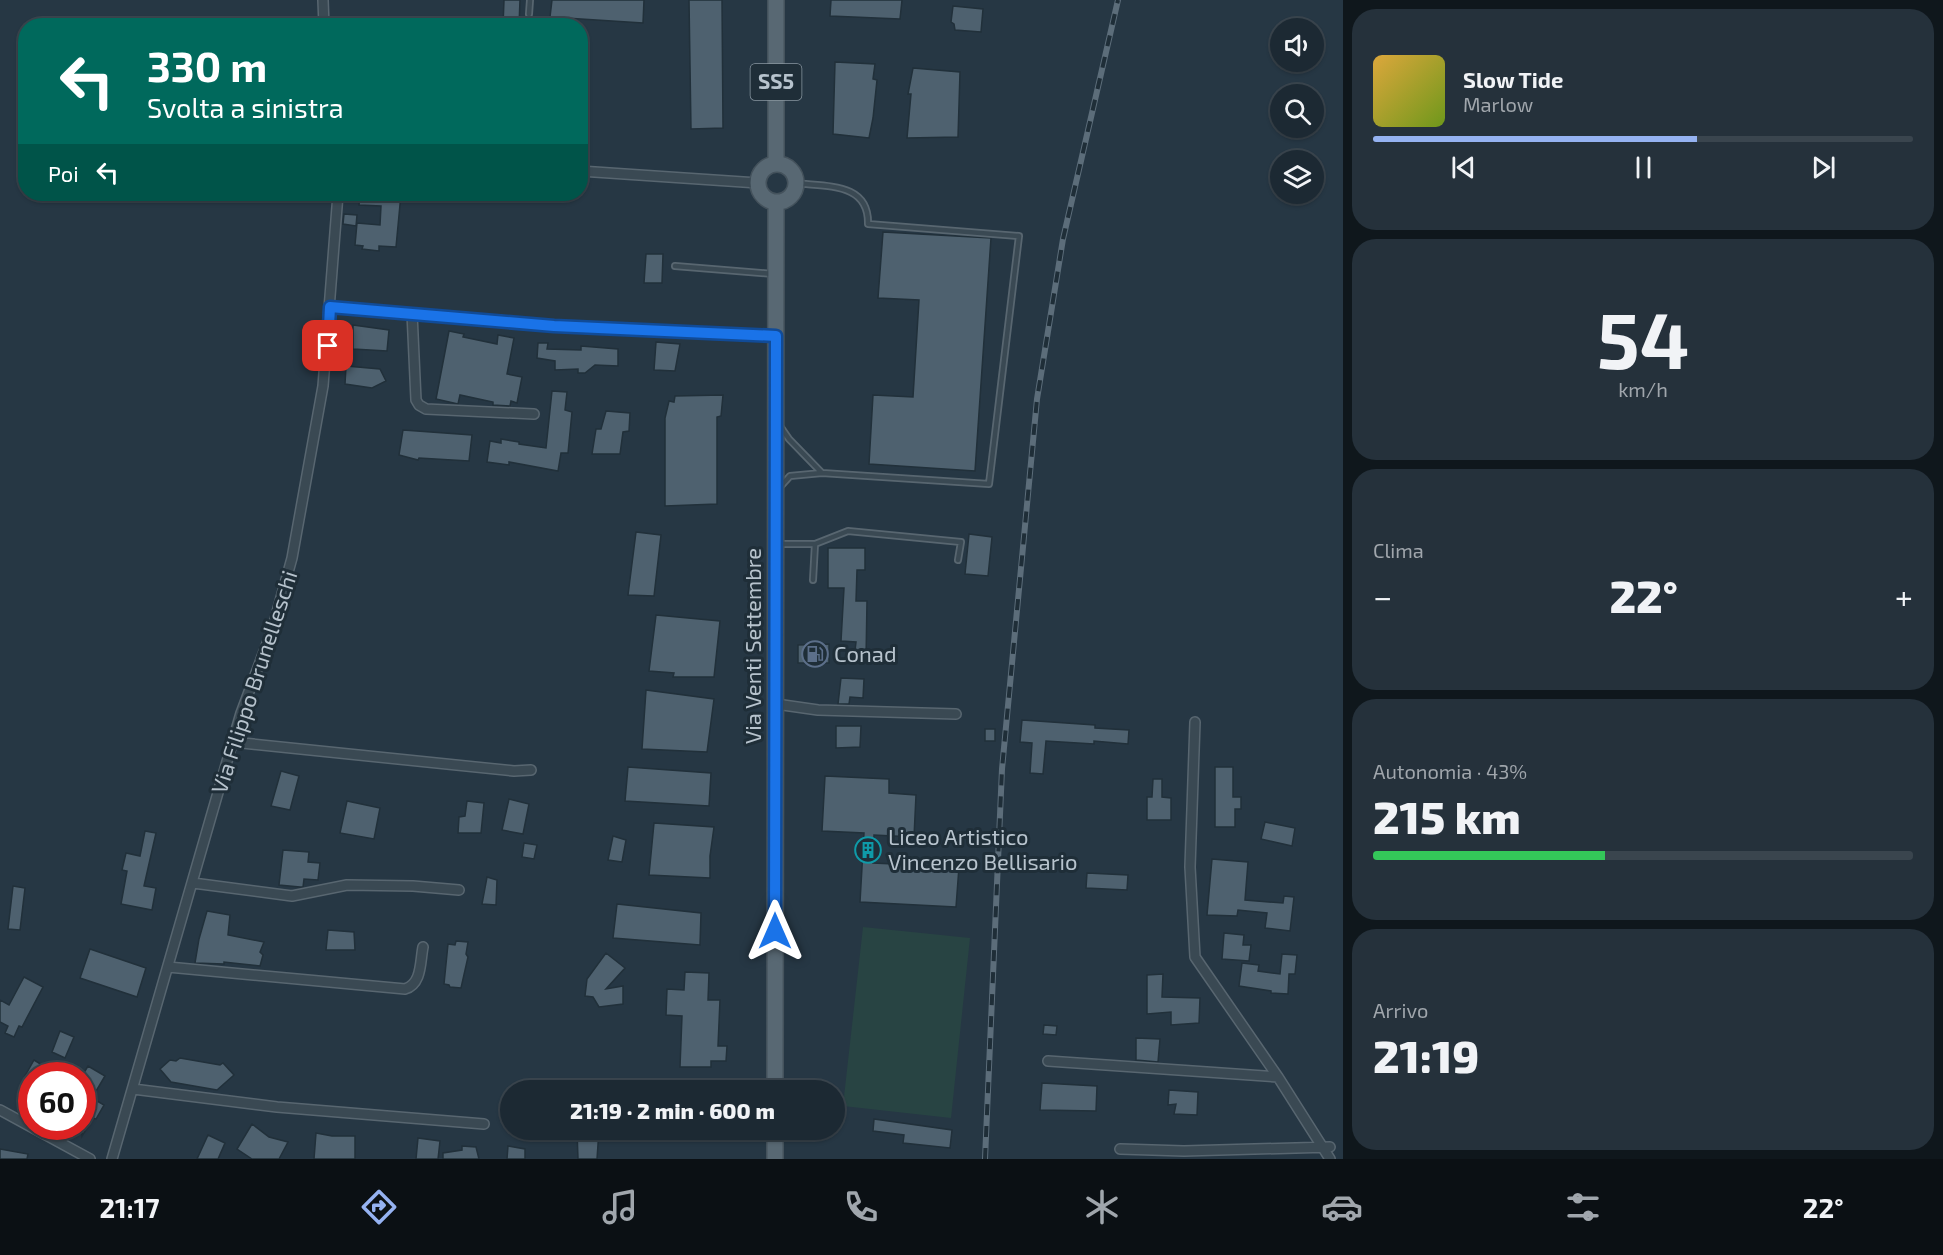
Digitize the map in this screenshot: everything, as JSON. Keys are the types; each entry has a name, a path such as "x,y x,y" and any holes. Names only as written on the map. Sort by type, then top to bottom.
{"main road":[{"name":"SS5","path":"776,0 776,165"},
{"path":"776,165 792,172 795,183 788,199 777,202 765,199 758,183 765,168 776,165"},
{"name":"Via Venti Settembre","path":"775,1080 775,274 777,202"},
{"path":"775,1140 775,1159"}],"street":[{"path":"323,0 324,18"},
{"path":"588,172 758,183"},
{"name":"Via Filippo Brunelleschi","path":"112,1159 233,742 277,614 294,551 323,386 338,201"},
{"path":"330,307 554,326 776,336"},
{"path":"412,313 416,400 419,405 426,409 534,414"},
{"path":"776,704 818,710 956,714"},
{"path":"1195,722 1190,867 1195,957 1327,1147 1330,1159"},
{"path":"233,742 514,771 531,770"},
{"path":"193,883 292,896 346,885 413,886 459,890"},
{"path":"168,967 405,989 417,979 423,947"},
{"path":"1048,1061 1278,1077"},
{"path":"133,1089 277,1107 484,1124"},
{"path":"0,1110 90,1159"},
{"path":"1120,1149 1184,1155 1327,1147"}],"lane":[{"path":"529,14 530,0"},
{"path":"776,490 790,476 822,473 989,484 1019,236 868,224 865,203 853,192 795,183"},
{"path":"675,266 775,274"},
{"path":"776,420 789,439 822,473"},
{"path":"776,544 815,544 848,531 961,542 958,560"},
{"path":"813,580 815,544"}],"green space":[{"path":"863,927 970,938 951,1118 845,1106 845,1088"}],"building":[{"path":"504,0 520,0 519,18 503,18"},
{"path":"552,0 644,0 643,23 550,17"},
{"path":"689,0 722,0 723,128 691,129"},
{"path":"831,0 902,0 900,19 830,16"},
{"path":"953,6 983,9 981,32 955,30 951,22"},
{"path":"835,62 875,64 873,79 877,80 869,138 833,134"},
{"path":"913,68 960,72 958,137 907,138 911,94 908,94"},
{"path":"359,201 400,201 396,247 379,246 379,251 362,249 363,246 355,245 357,223 380,225 381,206 359,205"},
{"path":"344,214 357,215 356,226 343,224"},
{"path":"883,232 991,238 975,471 869,464 873,395 913,397 919,300 878,298"},
{"path":"646,254 663,254 662,283 644,283"},
{"path":"353,325 389,330 387,351 353,349"},
{"path":"449,331 464,334 463,337 497,344 498,335 514,338 507,374 522,377 517,403 511,401 510,406 493,405 493,402 460,395 458,404 436,399"},
{"path":"656,342 680,344 675,371 654,370"},
{"path":"538,343 548,343 547,349 581,350 581,346 618,349 618,366 595,365 585,373 578,373 578,369 555,370 555,361 537,358"},
{"path":"346,366 380,369 386,381 372,388 345,384"},
{"path":"552,391 567,392 565,410 572,412 568,453 561,453 558,471 509,462 509,465 487,462 490,441 501,443 501,439 546,448"},
{"path":"723,395 721,416 717,417 717,504 665,506 665,418 669,401 674,402 675,396"},
{"path":"606,411 630,413 629,431 623,432 620,454 592,454 596,429 601,429"},
{"path":"403,430 472,435 469,461 419,458 418,460 399,455"},
{"path":"636,532 661,535 654,596 628,595"},
{"path":"969,534 992,537 988,576 965,574"},
{"path":"828,548 865,548 865,570 857,570 856,601 867,601 866,659 854,659 856,642 841,641 844,588 828,588"},
{"path":"656,615 720,621 714,677 673,677 674,673 649,671"},
{"path":"829,644 829,663 798,663 798,645"},
{"path":"841,678 864,679 863,698 850,697 849,704 838,704"},
{"path":"646,690 714,699 707,752 642,749"},
{"path":"1022,720 1095,725 1095,728 1129,730 1128,744 1046,741 1043,774 1030,773 1032,743 1020,742"},
{"path":"836,726 861,726 860,747 836,748"},
{"path":"985,729 995,729 995,741 985,741"},
{"path":"628,767 711,773 709,806 625,801"},
{"path":"1215,767 1233,767 1233,797 1241,797 1241,809 1235,809 1235,827 1215,827"},
{"path":"281,771 299,776 290,810 271,806"},
{"name":"Liceo Artistico Vincenzo Bellisario","path":"825,776 889,779 889,793 916,795 914,837 874,835 873,863 959,867 956,907 860,902 864,833 822,831"},
{"path":"1153,779 1162,779 1162,797 1171,798 1171,820 1147,820 1147,797 1152,797"},
{"path":"509,799 529,804 523,834 502,830"},
{"path":"347,801 380,808 374,839 340,833"},
{"path":"467,801 484,803 481,833 458,833 459,817 465,816"},
{"path":"1265,822 1295,828 1292,846 1261,839"},
{"path":"654,823 714,827 710,878 649,875"},
{"path":"145,831 156,833 144,886 156,888 152,910 121,904 127,871 122,870 126,853 140,856"},
{"path":"613,836 626,840 622,862 608,860"},
{"path":"524,843 537,845 534,859 522,857"},
{"path":"283,850 309,852 308,862 320,863 318,880 304,879 303,887 279,885"},
{"path":"1212,859 1248,862 1245,900 1283,903 1284,896 1294,897 1290,931 1265,928 1267,913 1238,910 1237,916 1207,915"},
{"path":"1087,873 1128,875 1127,890 1086,888"},
{"path":"487,877 497,880 496,905 482,904"},
{"path":"13,886 25,888 20,930 8,929"},
{"path":"617,904 701,913 700,945 613,938"},
{"path":"207,911 230,915 228,935 264,942 260,952 263,955 260,966 224,962 224,964 195,963"},
{"path":"328,930 354,932 355,950 326,950"},
{"path":"1224,933 1244,935 1243,945 1251,945 1249,961 1222,959"},
{"path":"456,941 468,942 466,954 468,957 461,988 444,984 448,944 455,945"},
{"path":"90,949 146,968 137,997 80,978"},
{"path":"606,953 625,968 606,989 623,986 623,1004 599,1007 593,997 585,996 587,979"},
{"path":"1282,954 1297,955 1295,974 1289,974 1288,994 1239,986 1242,963 1259,965 1258,971 1280,974"},
{"path":"685,972 709,973 708,1000 720,1000 718,1046 727,1046 726,1061 711,1061 711,1067 680,1067 682,1016 666,1015 667,989 684,990"},
{"path":"1163,974 1162,997 1200,998 1199,1023 1171,1025 1171,1012 1147,1014 1147,975"},
{"path":"24,977 43,987 22,1027 19,1026 14,1037 5,1033 8,1026 0,1022 0,1000 9,1005"},
{"path":"1044,1025 1057,1026 1056,1035 1043,1034"},
{"path":"60,1031 74,1037 65,1058 52,1052"},
{"path":"1136,1038 1160,1039 1158,1062 1136,1060"},
{"path":"180,1058 220,1065 223,1063 234,1075 217,1090 171,1082 160,1069 170,1060 176,1061"},
{"path":"96,1071 105,1076 96,1091"},
{"path":"1042,1083 1097,1086 1096,1111 1040,1110"},
{"path":"1169,1090 1198,1092 1197,1115 1174,1114 1176,1104 1168,1105"},
{"path":"96,1100 104,1105 96,1119"},
{"path":"874,1119 952,1130 950,1148 903,1143 904,1135 873,1131"},
{"path":"252,1124 269,1137 288,1142 279,1159 252,1159 237,1149"},
{"path":"316,1133 355,1136 355,1159 314,1159"},
{"path":"208,1135 225,1143 218,1159 197,1159"},
{"path":"418,1138 440,1141 438,1159 416,1159"},
{"path":"577,1140 598,1140 597,1159 578,1159"},
{"path":"462,1146 476,1147 479,1159 443,1159 443,1153 462,1150"},
{"path":"508,1146 525,1149 525,1159 507,1159"},
{"path":"0,1149 28,1154 27,1159 0,1159"}],"railway":[{"path":"985,1159 1002,769 1037,399 1063,239 1118,0"}],"place":[{"name":"Conad","path":"815,654"},
{"name":"Liceo Artistico Vincenzo Bellisario","path":"868,850"}],"route":[{"path":"328,346 330,307 554,326 776,336 775,931"}]}
